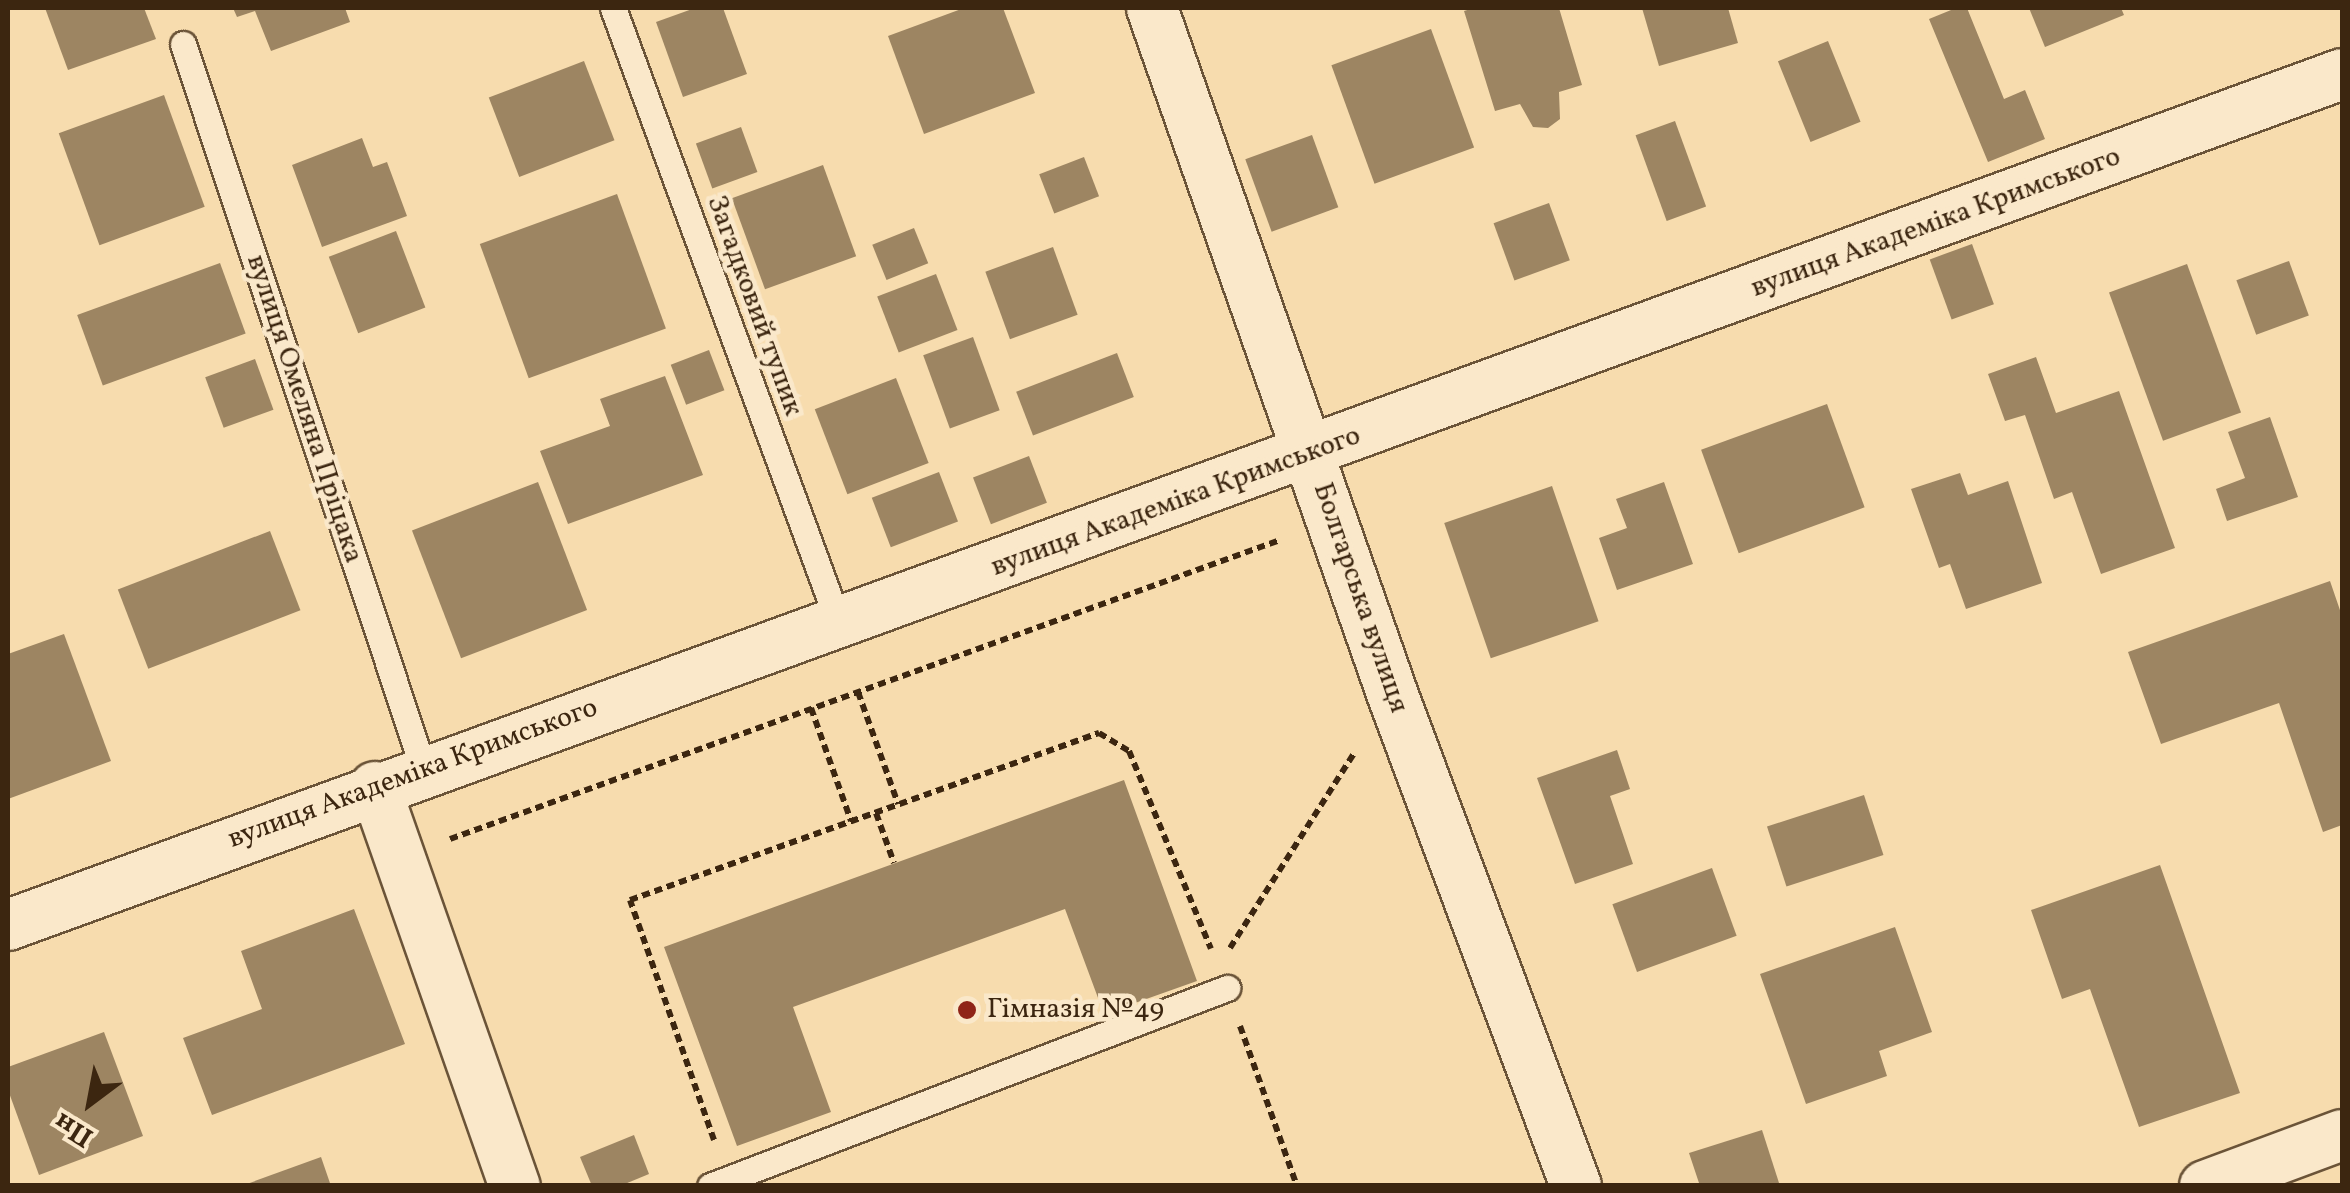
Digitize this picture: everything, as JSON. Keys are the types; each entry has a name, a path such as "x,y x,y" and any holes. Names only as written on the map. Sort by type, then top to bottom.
{"street":[{"name":"Болгарська вулиця","path":"1152,8 1392,693 1576,1186"},
{"name":"вулиця Академіка Кримського","path":"8,925 376,787 425,774 643,689 839,624 2342,74"},
{"path":"376,787 515,1186"},
{"path":"2205,1186 2342,1135"}],"lane":[{"name":"Загадковий тупик","path":"613,8 839,624"},
{"name":"вулиця Омеляна Пріцака","path":"183,44 425,774"},
{"path":"710,1186 1227,988"}],"path":[{"path":"400,857 1333,521"},
{"path":"858,692 898,804"},
{"path":"720,1158 630,900 1099,732 1128,751 1218,966 1392,693"},
{"path":"811,708 852,821"},
{"path":"876,812 894,863"},
{"path":"1227,988 1297,1186"}],"building":[{"path":"45,8 144,8 156,39 68,70"},
{"path":"233,8 345,8 350,22 271,51 255,11 237,17"},
{"path":"695,8 723,8 747,74 683,97 656,22"},
{"path":"964,8 1003,8 1035,93 924,134 888,36"},
{"path":"1559,8 1582,85 1559,92 1560,119 1548,128 1533,127 1520,104 1495,111 1464,11"},
{"path":"1642,8 1728,8 1738,43 1659,66"},
{"path":"1956,8 1967,8 2004,99 2025,90 2045,139 1988,162 1929,19"},
{"path":"2029,8 2121,8 2124,15 2045,47"},
{"path":"1431,29 1474,147 1374,184 1331,65"},
{"path":"1828,41 1861,122 1811,142 1778,61"},
{"path":"584,61 614,140 519,177 489,98"},
{"path":"164,95 205,207 99,245 59,133"},
{"path":"1675,121 1706,207 1667,221 1636,135"},
{"path":"741,127 757,172 712,189 696,143"},
{"path":"1312,135 1338,207 1272,232 1245,159"},
{"path":"362,138 373,167 387,162 407,216 322,247 292,165"},
{"path":"1084,157 1099,196 1054,213 1039,174"},
{"path":"823,165 856,256 765,289 732,198"},
{"path":"617,194 666,328 529,378 480,244"},
{"path":"1549,203 1570,260 1514,281 1494,223"},
{"path":"914,228 928,263 887,280 872,245"},
{"path":"396,231 425,308 358,333 329,257"},
{"path":"1972,244 1994,304 1952,320 1930,259"},
{"path":"1053,247 1078,315 1010,339 985,272"},
{"path":"2289,261 2309,316 2256,335 2236,280"},
{"path":"220,263 246,333 103,385 77,315"},
{"path":"2187,264 2241,412 2163,441 2109,292"},
{"path":"936,274 958,330 899,353 877,297"},
{"path":"973,337 1000,410 950,428 923,355"},
{"path":"709,350 724,390 686,405 671,365"},
{"path":"1117,353 1134,397 1033,436 1016,392"},
{"path":"2036,357 2056,413 2119,391 2175,548 2101,574 2072,492 2054,499 2025,415 2005,421 1988,374"},
{"path":"255,359 273,410 224,428 205,377"},
{"path":"665,376 703,475 568,524 540,451 610,426 600,399"},
{"path":"896,378 929,463 847,494 815,409"},
{"path":"1827,404 1865,507 1739,553 1701,450"},
{"path":"2270,417 2298,497 2227,521 2216,489 2245,478 2228,432"},
{"path":"1029,456 1047,503 991,524 973,478"},
{"path":"939,472 958,521 891,547 872,498"},
{"path":"1960,473 1968,495 2008,481 2042,583 1966,609 1950,564 1939,568 1911,489"},
{"path":"538,482 587,610 461,658 412,530"},
{"path":"1664,482 1693,564 1617,590 1599,538 1627,528 1616,499"},
{"path":"1552,486 1599,621 1491,658 1444,523"},
{"path":"270,531 300,610 148,669 118,589"},
{"path":"2330,581 2342,616 2342,825 2323,832 2279,703 2161,744 2128,652"},
{"path":"64,634 111,761 8,799 8,654"},
{"path":"1617,750 1630,789 1610,796 1633,864 1575,884 1537,778"},
{"path":"1124,780 1197,981 1104,1014 1065,909 793,1007 831,1112 737,1146 664,947"},
{"path":"1864,795 1883,855 1786,886 1767,827"},
{"path":"2160,865 2240,1093 2139,1127 2090,989 2062,999 2031,910"},
{"path":"1712,868 1737,936 1637,972 1612,904"},
{"path":"354,909 405,1044 212,1115 183,1038 262,1009 241,951"},
{"path":"1895,927 1932,1032 1879,1051 1887,1076 1806,1104 1760,974"},
{"path":"104,1032 143,1136 39,1175 8,1090 8,1067"},
{"path":"1762,1130 1780,1186 1700,1186 1689,1153"},
{"path":"634,1135 649,1174 620,1186 592,1186 580,1157"},
{"path":"321,1157 331,1186 244,1186 244,1185"}],"place":[{"name":"Гімназія №49","path":"967,1010"}]}
